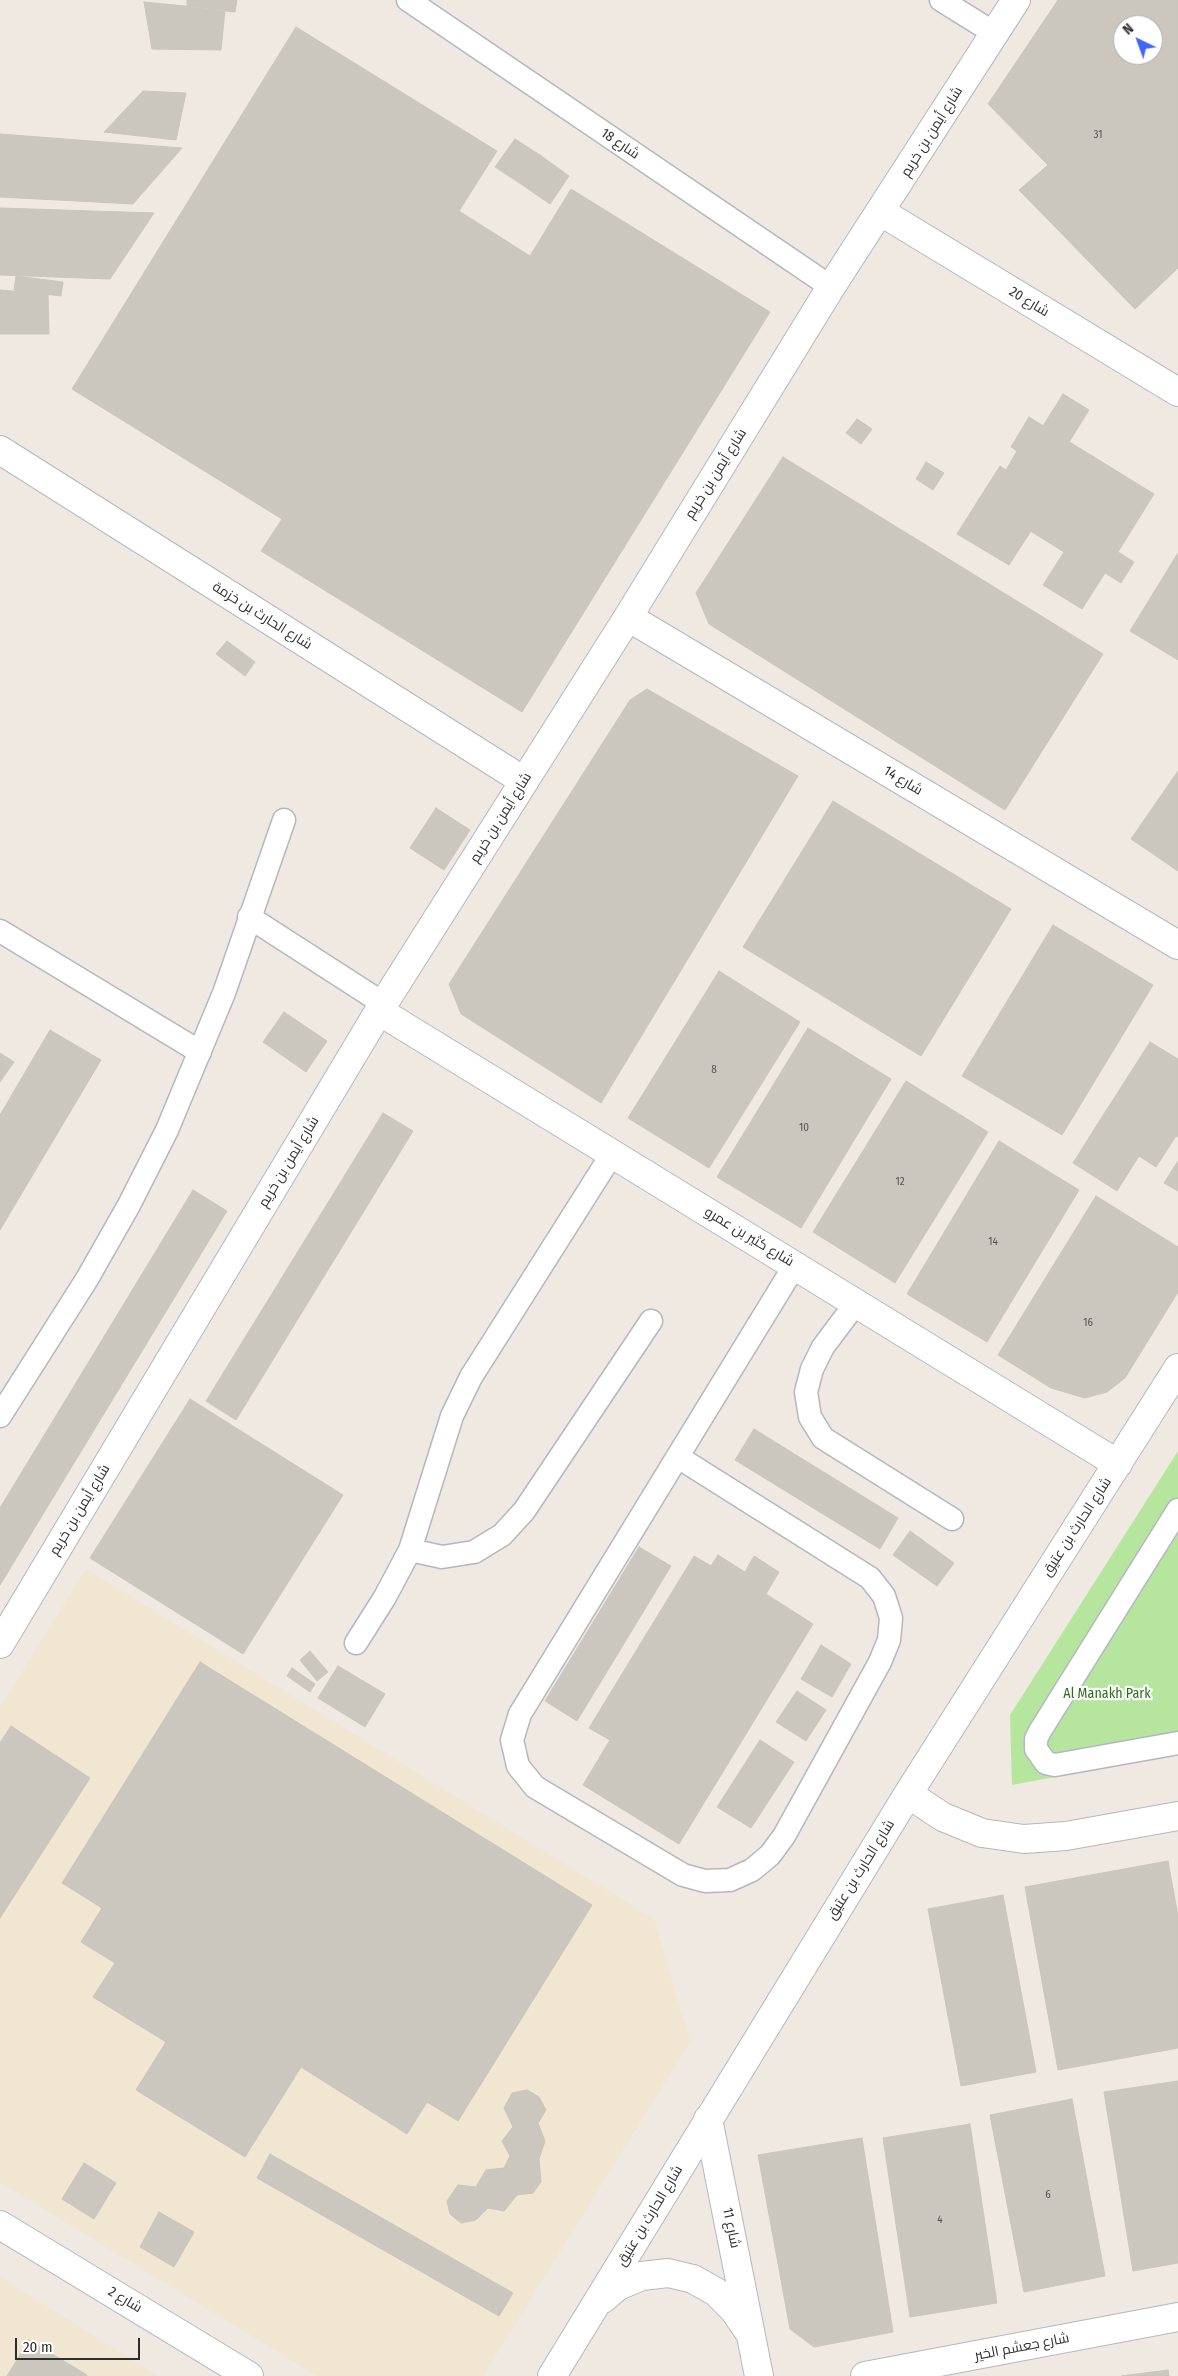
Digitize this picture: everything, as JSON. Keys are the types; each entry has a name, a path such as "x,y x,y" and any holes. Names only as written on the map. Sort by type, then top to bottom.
{"street":[{"name":"شارع أيمن بن خريم","path":"0,1644 382,1008 628,617 831,287 1016,0"},
{"name":"شارع 20","path":"881,212 1178,392"},
{"name":"شارع الحارث بن خزمة","path":"0,450 524,781"},
{"name":"شارع 14","path":"628,617 1178,945"},
{"name":"شارع كثير بن عمرو","path":"382,1008 612,1154 1118,1464"},
{"name":"شارع الحارث بن عتيق","path":"552,2376 908,1794 1178,1368"},
{"path":"908,1794 943,1817 982,1833 1024,1839 1066,1836 1178,1816"},
{"name":"شارع 11","path":"708,2119 760,2376"},
{"name":"شارع 2","path":"0,2224 249,2376"},
{"name":"شارع 11","path":"598,2303 618,2286 642,2276 668,2273 693,2279 716,2292 734,2310 753,2338"},
{"name":"شارع جعشم الخير","path":"865,2376 1178,2317"}],"lane":[{"name":"شارع 18","path":"408,0 831,287"},
{"path":"941,0 994,34"},
{"path":"0,1416 87,1279 129,1205 167,1130 224,993 248,917 284,820"},
{"path":"248,917 382,1008"},
{"path":"0,931 200,1052"},
{"path":"356,1643 385,1597 410,1550 452,1416 470,1377 612,1154"},
{"path":"678,1457 870,1578 884,1596 891,1618 889,1640 880,1662 784,1836 770,1855 752,1870 730,1880 705,1881 683,1876 555,1800 535,1787 518,1766 512,1740 520,1714 795,1265"},
{"path":"856,1303 823,1347 812,1369 806,1392 810,1417 823,1438 952,1519"},
{"path":"410,1550 442,1557 474,1552 502,1535 524,1511 651,1321"},
{"path":"1178,1510 1040,1731 1036,1739 1036,1748 1046,1763 1055,1766 1178,1743"}],"shaded area":[{"path":"86,1569 654,1919 690,2042 483,2376 317,2376 0,2182 0,1707"},
{"path":"0,2277 158,2376 0,2376"}],"green space":[{"name":"Al Manakh Park","path":"1178,1451 1178,1754 1012,1785 1010,1715"}],"building":[{"path":"187,0 237,0 235,12 187,7"},
{"path":"1058,0 1178,0 1178,268 1135,309 1019,190 1048,165 988,104"},
{"path":"144,2 225,10 221,50 152,49"},
{"path":"296,27 497,151 459,211 530,256 571,189 770,312 522,712 261,551 282,519 72,389"},
{"path":"143,91 186,93 176,140 104,132"},
{"path":"0,134 182,148 133,204 0,197"},
{"path":"515,139 540,155 521,184 495,167"},
{"path":"540,155 569,176 550,204 521,184"},
{"path":"0,208 154,213 110,279 0,275"},
{"path":"16,276 63,282 61,296 14,290"},
{"path":"0,290 48,294 49,334 0,334"},
{"path":"1063,394 1089,410 1069,442 1043,426"},
{"path":"1029,417 1154,494 1118,552 1134,562 1121,583 1105,573 1082,609 1043,585 1064,552 979,499 1000,466 1006,470 1017,451 1011,447"},
{"path":"857,419 872,429 861,444 846,433"},
{"path":"783,457 1103,654 1005,810 709,624 696,593"},
{"path":"926,462 944,473 933,490 916,479"},
{"path":"979,499 1031,531 1009,565 957,534"},
{"path":"1178,553 1178,660 1130,631"},
{"path":"227,641 255,662 245,676 216,654"},
{"path":"647,689 798,776 601,1103 461,1014 449,984 630,700"},
{"path":"1178,771 1178,871 1131,839"},
{"path":"833,801 1011,909 921,1056 743,947"},
{"path":"436,808 470,830 444,870 410,848"},
{"path":"1053,925 1153,985 1062,1135 962,1076"},
{"path":"719,971 800,1022 709,1168 628,1118"},
{"path":"284,1012 327,1041 306,1072 263,1042"},
{"path":"808,1028 891,1079 801,1228 717,1177"},
{"path":"50,1030 101,1060 0,1230 0,1115"},
{"path":"1150,1042 1178,1059 1178,1137 1176,1136 1156,1167 1095,1128"},
{"path":"0,1053 14,1062 0,1082"},
{"path":"906,1081 988,1132 895,1283 813,1232"},
{"path":"383,1113 413,1131 236,1420 206,1401"},
{"path":"1095,1128 1139,1156 1117,1191 1073,1163"},
{"path":"999,1141 1079,1190 987,1342 907,1294"},
{"path":"1178,1161 1178,1191 1164,1183"},
{"path":"193,1190 227,1211 0,1585 0,1508"},
{"path":"1096,1196 1178,1247 1178,1292 1125,1378 1107,1392 1085,1398 1051,1388 998,1355"},
{"path":"190,1399 343,1495 243,1654 90,1558"},
{"path":"754,1429 898,1518 880,1549 735,1460"},
{"path":"910,1531 954,1563 937,1586 893,1555"},
{"path":"639,1547 671,1566 577,1721 545,1701"},
{"path":"718,1555 745,1572 754,1556 779,1572 766,1594 813,1624 679,1844 583,1785 610,1740 589,1728 694,1556 711,1566"},
{"path":"821,1645 851,1664 832,1697 801,1679"},
{"path":"310,1651 328,1672 317,1681 300,1660"},
{"path":"200,1662 592,1905 458,2121 427,2102 407,2134 301,2067 245,2157 136,2090 166,2042 93,1997 115,1963 81,1942 102,1908 62,1883"},
{"path":"338,1666 385,1694 365,1727 318,1698"},
{"path":"292,1668 315,1684 310,1692 287,1676"},
{"path":"797,1691 826,1710 806,1741 776,1722"},
{"path":"11,1726 90,1778 0,1918 0,1743"},
{"path":"760,1740 794,1762 751,1828 717,1807"},
{"path":"1168,1861 1178,1916 1178,2048 1058,2070 1025,1887"},
{"path":"1003,1895 1036,2072 961,2086 928,1909"},
{"path":"1178,2081 1178,2263 1133,2271 1104,2092"},
{"path":"527,2090 539,2097 546,2110 538,2123 545,2141 539,2159 541,2182 533,2193 517,2195 504,2211 488,2208 476,2220 461,2223 450,2214 447,2201 458,2185 476,2187 486,2170 504,2168 510,2156 502,2141 513,2127 504,2108 512,2093"},
{"path":"1072,2099 1105,2276 1024,2292 990,2115"},
{"path":"970,2124 997,2303 910,2317 883,2138"},
{"path":"862,2138 893,2332 814,2347 790,2329 758,2155"},
{"path":"270,2154 513,2293 499,2316 257,2178"},
{"path":"84,2163 116,2183 94,2219 62,2199"},
{"path":"159,2212 194,2232 174,2267 140,2247"},
{"path":"29,2340 87,2375 87,2376 7,2376"},
{"path":"1168,2370 1169,2376 1121,2376"}]}
